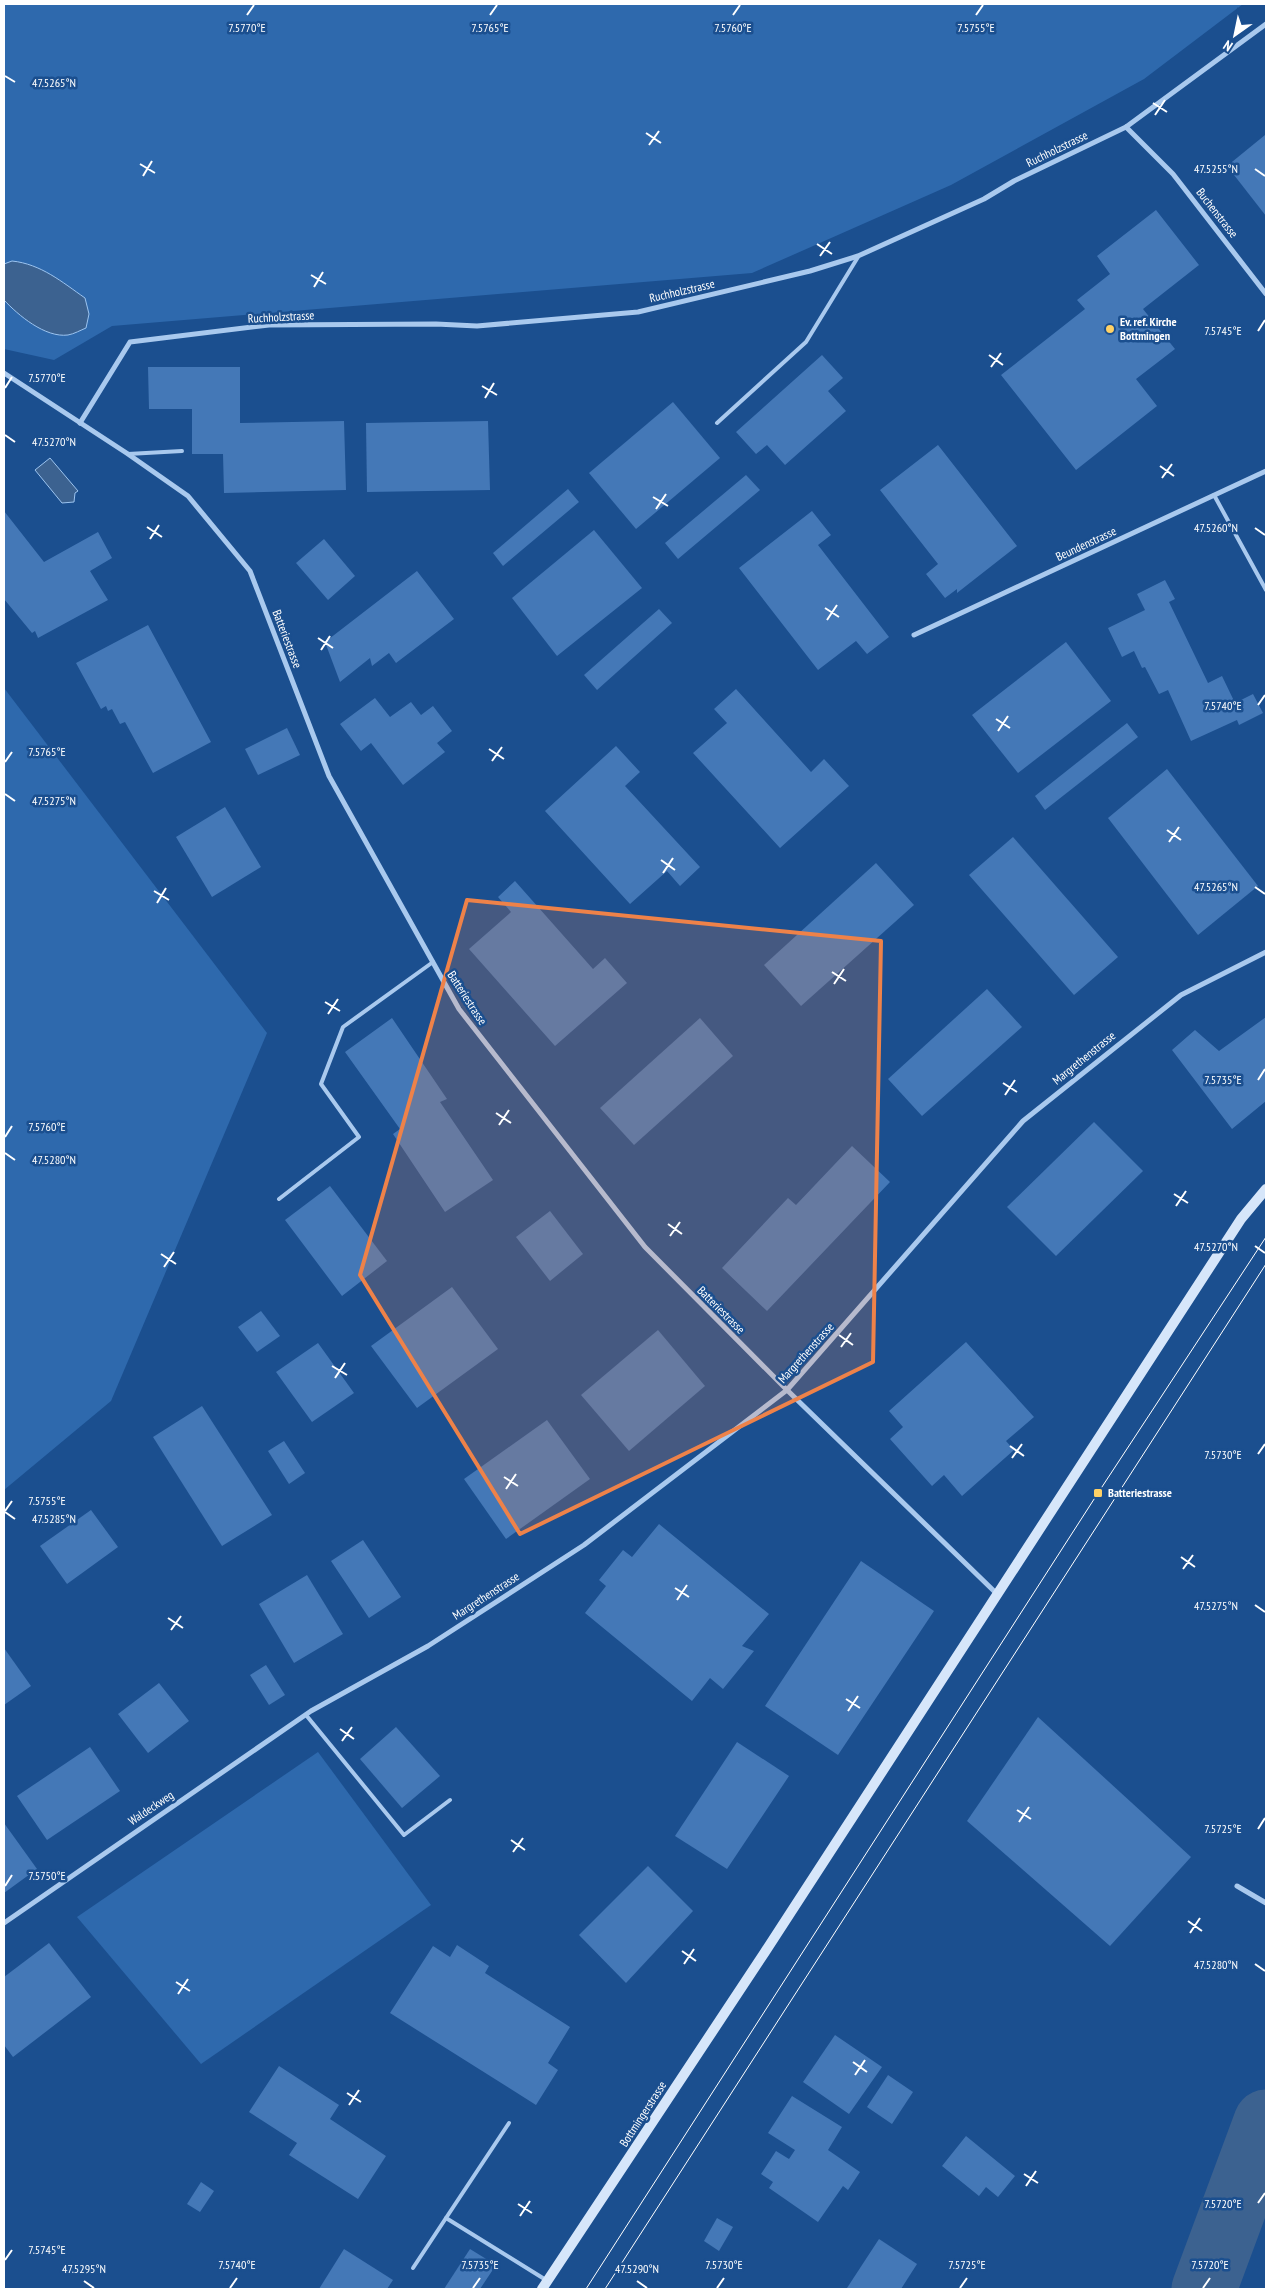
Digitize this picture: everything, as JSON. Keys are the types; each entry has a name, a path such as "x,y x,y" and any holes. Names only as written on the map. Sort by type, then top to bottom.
{"main road":[{"name":"Bottmingerstrasse","path":"545,2285 765,1952 996,1593 1241,1219 1266,1189"}],"street":[{"name":"Ruchholzstrasse","path":"80,422 130,342 269,325 436,324 477,326 638,312 810,271 858,256 984,199 1014,181 1126,127 1266,24"},
{"name":"Buchenstrasse","path":"1126,127 1173,174 1266,294"},
{"name":"Batteriestrasse","path":"4,373 128,454 188,496 250,571 329,776 460,1009 645,1247 787,1390 996,1593"},
{"name":"Beundenstrasse","path":"914,635 1266,471"},
{"name":"Margrethenstrasse","path":"311,1711 428,1646 584,1544 787,1390 1023,1121 1181,995 1266,952"},
{"name":"Waldeckweg","path":"4,1923 311,1711"},
{"path":"1237,1886 1266,1903"}],"lane":[{"path":"717,423 806,342 858,256"},
{"path":"128,454 182,451"},
{"path":"1214,495 1266,590"},
{"path":"279,1200 359,1137 321,1084 343,1027 432,962"},
{"path":"306,1715 404,1835 450,1800"},
{"path":"413,2268 510,2122"},
{"path":"446,2218 545,2285"}],"highlighted area":[{"path":"467,900 881,941 873,1362 520,1534 360,1275"}],"shaded area":[{"path":"4,4 1243,4 1144,79 951,185 752,273 112,326 54,360 4,349"},
{"path":"12,261 42,270 85,298 89,314 86,328 68,335 50,333 33,324 17,312 4,300 4,264"},
{"path":"50,458 78,491 75,493 74,502 62,503 35,470"},
{"path":"4,688 267,1033 111,1401 4,1490"},
{"path":"318,1752 431,1905 201,2064 77,1917"}],"building":[{"path":"1266,136 1266,216 1227,166"},
{"name":"Ev. ref. Kirche Bottmingen","path":"1156,210 1199,265 1143,309 1175,349 1136,379 1157,406 1076,470 1001,375 1085,309 1077,300 1110,274 1097,256"},
{"path":"822,355 843,378 828,391 846,411 785,465 767,445 756,454 736,432"},
{"path":"148,367 240,367 240,423 344,421 346,490 224,493 223,454 192,454 192,409 149,409"},
{"path":"673,402 720,458 636,529 589,473"},
{"path":"488,421 490,490 367,492 366,423"},
{"path":"938,445 1017,546 957,593 957,589 945,598 926,574 938,564 880,490"},
{"path":"746,475 760,490 678,559 665,543"},
{"path":"568,489 579,502 503,566 493,553"},
{"path":"4,511 44,562 98,532 112,558 90,571 108,600 38,638 35,631 32,633 4,599"},
{"path":"812,511 831,535 818,545 889,637 867,654 856,641 818,670 739,568"},
{"path":"594,530 642,588 557,656 512,598"},
{"path":"324,539 355,576 328,600 296,563"},
{"path":"417,571 454,619 396,663 389,653 372,666 370,658 340,682 325,642"},
{"path":"1165,580 1175,599 1169,602 1208,683 1222,676 1235,703 1253,694 1263,713 1239,725 1237,720 1191,741 1168,690 1159,694 1145,667 1142,668 1134,651 1122,657 1108,628 1145,610 1137,594"},
{"path":"659,609 672,623 597,690 584,675"},
{"path":"148,625 211,742 153,773 125,722 120,724 112,709 108,711 106,706 101,709 76,663"},
{"path":"1066,642 1111,701 1018,773 972,715"},
{"path":"736,689 811,772 824,759 849,786 780,848 693,753 727,723 714,709"},
{"path":"375,698 390,717 411,702 421,715 433,706 452,731 437,743 445,752 403,785 371,743 361,751 340,724"},
{"path":"1127,723 1138,737 1045,810 1035,796"},
{"path":"287,728 300,755 258,775 245,749"},
{"path":"616,746 640,772 625,786 700,867 680,886 667,871 630,904 545,811"},
{"path":"1167,769 1258,886 1198,935 1108,818"},
{"path":"225,807 261,867 212,897 176,837"},
{"path":"1013,837 1118,957 1074,995 969,875"},
{"path":"876,863 914,905 801,1006 764,965"},
{"path":"515,881 593,969 605,958 627,983 555,1046 469,949 511,912 498,897"},
{"path":"987,989 1022,1027 922,1116 888,1079"},
{"path":"1266,1017 1266,1101 1232,1129 1172,1050 1195,1030 1219,1051"},
{"path":"392,1018 447,1099 440,1102 493,1180 445,1212 393,1134 400,1129 345,1052"},
{"path":"700,1018 733,1056 634,1145 600,1108"},
{"path":"1094,1122 1143,1171 1056,1256 1007,1207"},
{"path":"852,1146 890,1182 767,1311 722,1268 788,1198 796,1205"},
{"path":"330,1186 387,1261 342,1296 285,1220"},
{"path":"550,1211 583,1254 550,1281 516,1237"},
{"path":"452,1287 498,1349 417,1408 371,1346"},
{"path":"261,1311 280,1336 257,1352 238,1327"},
{"path":"658,1330 705,1386 629,1451 581,1395"},
{"path":"966,1342 1034,1417 1006,1441 1014,1450 962,1496 944,1475 932,1486 890,1439 903,1427 889,1411"},
{"path":"318,1343 354,1393 312,1422 276,1372"},
{"path":"202,1406 272,1515 222,1546 153,1437"},
{"path":"547,1420 590,1479 506,1539 464,1479"},
{"path":"284,1441 305,1473 289,1484 268,1451"},
{"path":"91,1510 118,1547 67,1584 40,1546"},
{"path":"659,1524 769,1614 742,1646 754,1651 723,1689 710,1678 692,1701 585,1613 606,1586 599,1580 623,1550 632,1557"},
{"path":"363,1540 401,1597 369,1618 331,1561"},
{"path":"861,1561 934,1611 838,1755 765,1706"},
{"path":"307,1575 343,1634 294,1663 259,1604"},
{"path":"4,1648 31,1686 4,1705"},
{"path":"266,1665 285,1695 269,1705 250,1675"},
{"path":"159,1683 189,1721 148,1753 118,1714"},
{"path":"1038,1717 1191,1857 1110,1946 967,1821"},
{"path":"396,1727 440,1776 402,1808 360,1759"},
{"path":"737,1742 789,1776 727,1869 675,1836"},
{"path":"90,1747 120,1791 47,1840 17,1796"},
{"path":"4,1823 37,1869 4,1893"},
{"path":"648,1866 693,1911 626,1983 579,1935"},
{"path":"49,1943 91,1997 13,2057 4,2045 4,1977"},
{"path":"457,1945 489,1966 485,1973 570,2027 548,2063 558,2070 536,2105 390,2013 433,1946 450,1957"},
{"path":"835,2035 882,2067 849,2114 803,2082"},
{"path":"279,2066 339,2105 330,2119 386,2156 358,2199 289,2155 297,2143 249,2112"},
{"path":"888,2075 913,2092 892,2124 867,2107"},
{"path":"792,2096 842,2127 828,2150 860,2172 848,2190 843,2186 818,2222 769,2188 773,2182 761,2174 776,2151 789,2159 795,2150 768,2133"},
{"path":"966,2136 1015,2176 998,2197 986,2187 979,2196 942,2166"},
{"path":"201,2182 214,2191 200,2212 187,2204"},
{"path":"717,2218 733,2227 719,2251 704,2241"},
{"path":"879,2239 917,2264 901,2289 847,2288"},
{"path":"344,2249 393,2280 387,2289 319,2289"},
{"path":"470,2249 496,2265 480,2289 444,2289"}],"waterway":[{"path":"1204,2289 1266,2122"}],"tram line":[{"path":"586,2289 1098,1493 1266,1237"},
{"path":"605,2289 1266,1264"}],"place":[{"name":"Ev. ref. Kirche Bottmingen","path":"1110,329"},
{"name":"Batteriestrasse","path":"1098,1493"}]}
